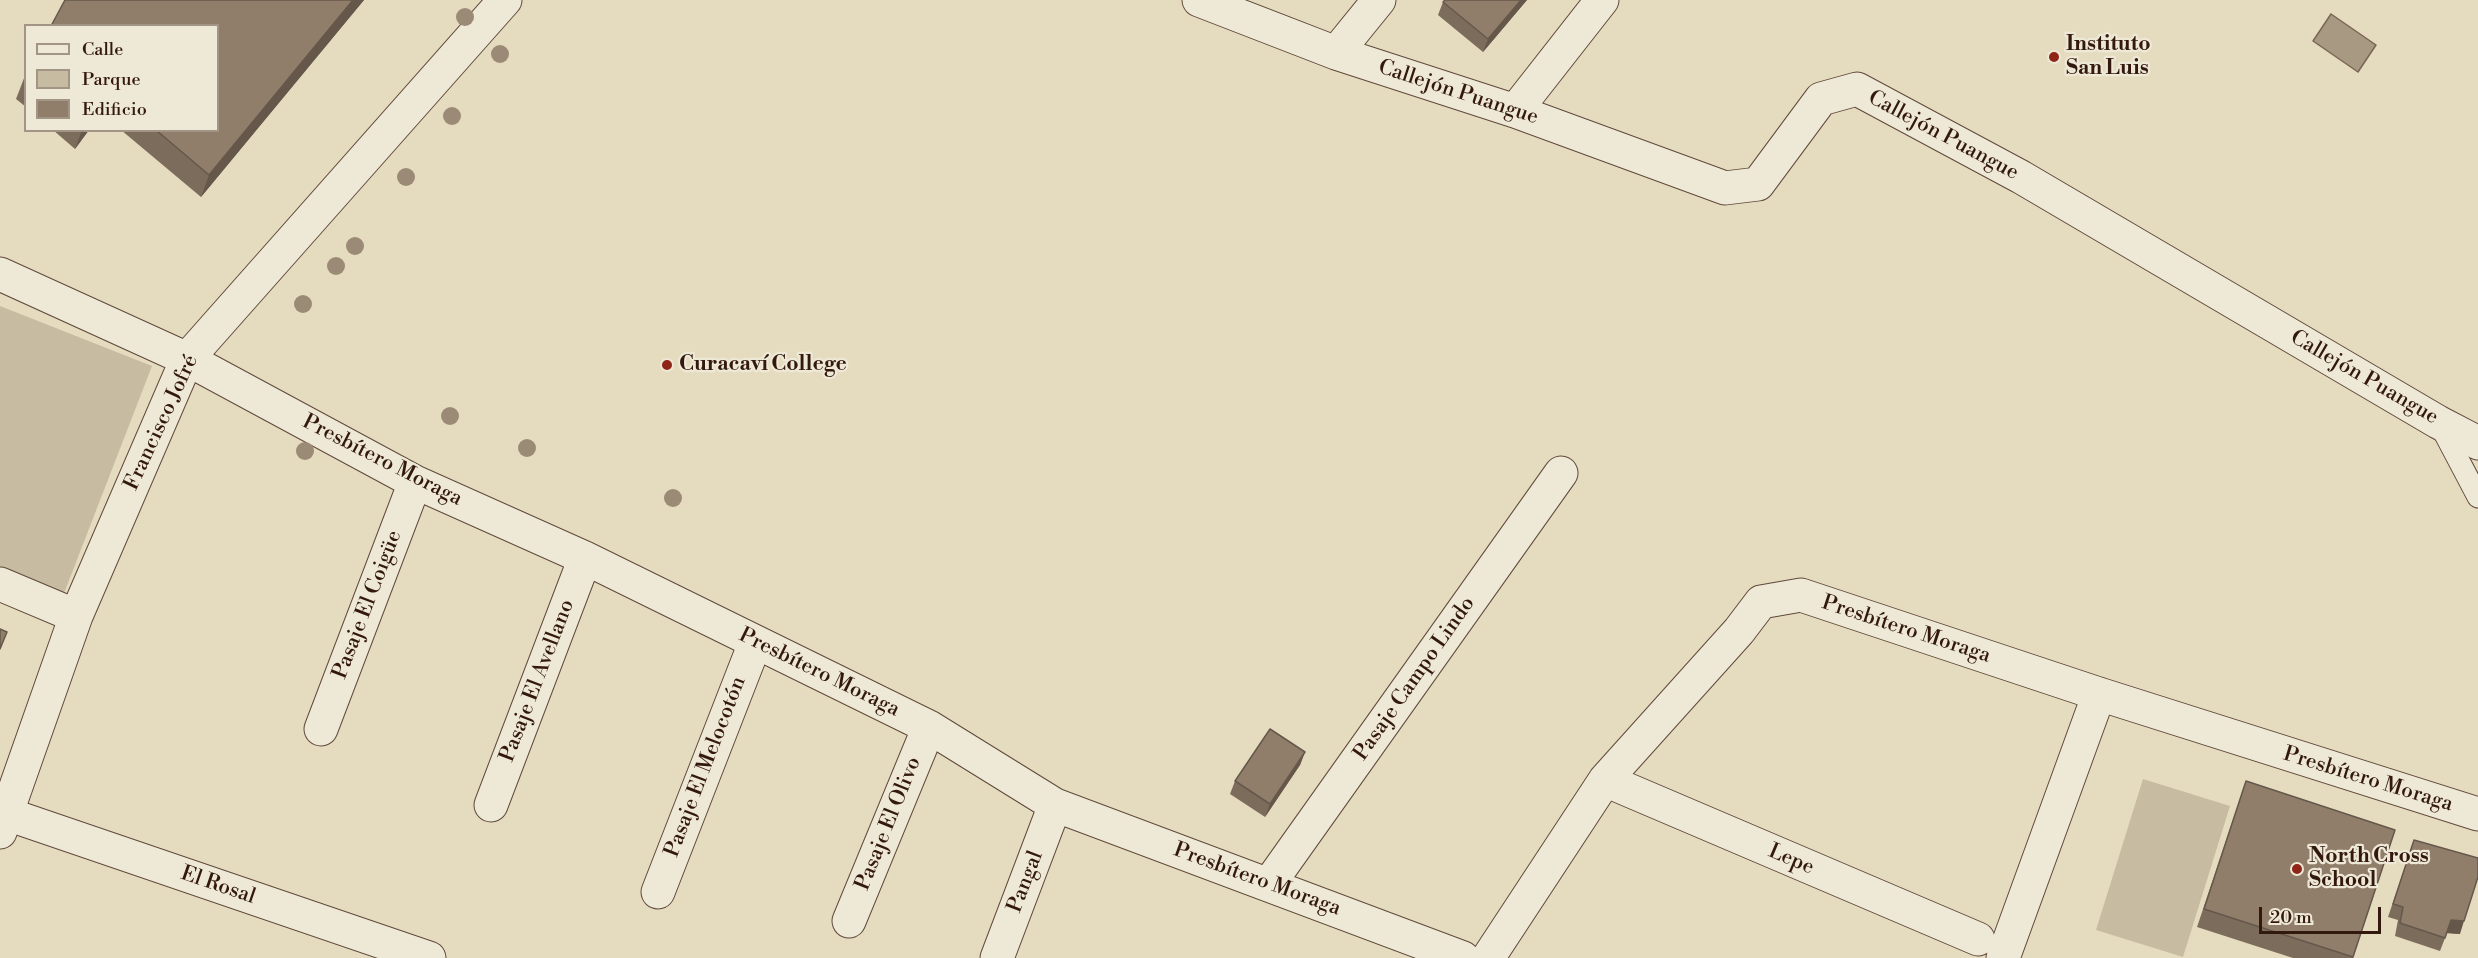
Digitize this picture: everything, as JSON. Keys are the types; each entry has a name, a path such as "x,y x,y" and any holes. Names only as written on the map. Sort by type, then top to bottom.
{"street":[{"name":"Francisco Jofré","path":"4,823 76,616 187,359 505,0"},
{"name":"Callejón Puangue","path":"1199,0 1336,53 1515,111 1725,188 1758,184 1821,99 1857,89 2021,177 2438,422 2478,443"},
{"path":"1336,53 1378,0"},
{"path":"1515,111 1602,0"},
{"name":"Presbítero Moraga","path":"0,274 187,359 415,482 585,558 929,727 1055,806 1463,958"},
{"name":"Pasaje Campo Lindo","path":"1269,884 1561,473"},
{"name":"Pasaje El Coigüe","path":"321,729 415,482"},
{"name":"Pasaje El Avellano","path":"490,805 585,558"},
{"path":"0,585 76,616"},
{"name":"Presbítero Moraga","path":"1488,958 1605,780 1739,631 1761,602 1801,595 2099,694 2478,814"},
{"name":"Pasaje El Melocotón","path":"658,892 755,643"},
{"path":"1990,949 2099,694"},
{"name":"Pasaje El Olivo","path":"849,921 929,727"},
{"name":"Lepe","path":"1605,780 1990,949"},
{"name":"Pangal","path":"997,958 1055,806"},
{"name":"El Rosal","path":"4,823 429,958"}],"lane":[{"path":"2438,422 2478,497"}],"green space":[{"path":"0,306 152,366 63,596 0,572"},
{"path":"2143,779 2230,806 2183,957 2096,930"}],"shaded area":[{"path":"2331,14 2376,45 2358,72 2313,41"}],"building":[{"path":"65,0 353,0 209,175 158,132 219,132 219,24 52,24"},
{"path":"1445,0 1521,0 1488,39 1443,2"},
{"path":"0,629 7,632 0,649"},
{"path":"1270,729 1305,752 1270,804 1235,781"},
{"path":"2246,781 2395,830 2353,957 2204,909"},
{"path":"2414,840 2478,858 2478,877 2464,921 2451,920 2445,938 2400,923 2403,907 2393,904"}],"place":[{"name":"Instituto San Luis","path":"2054,57"},
{"name":"Curacaví College","path":"667,365"},
{"name":"North Cross School","path":"2297,869"}]}
